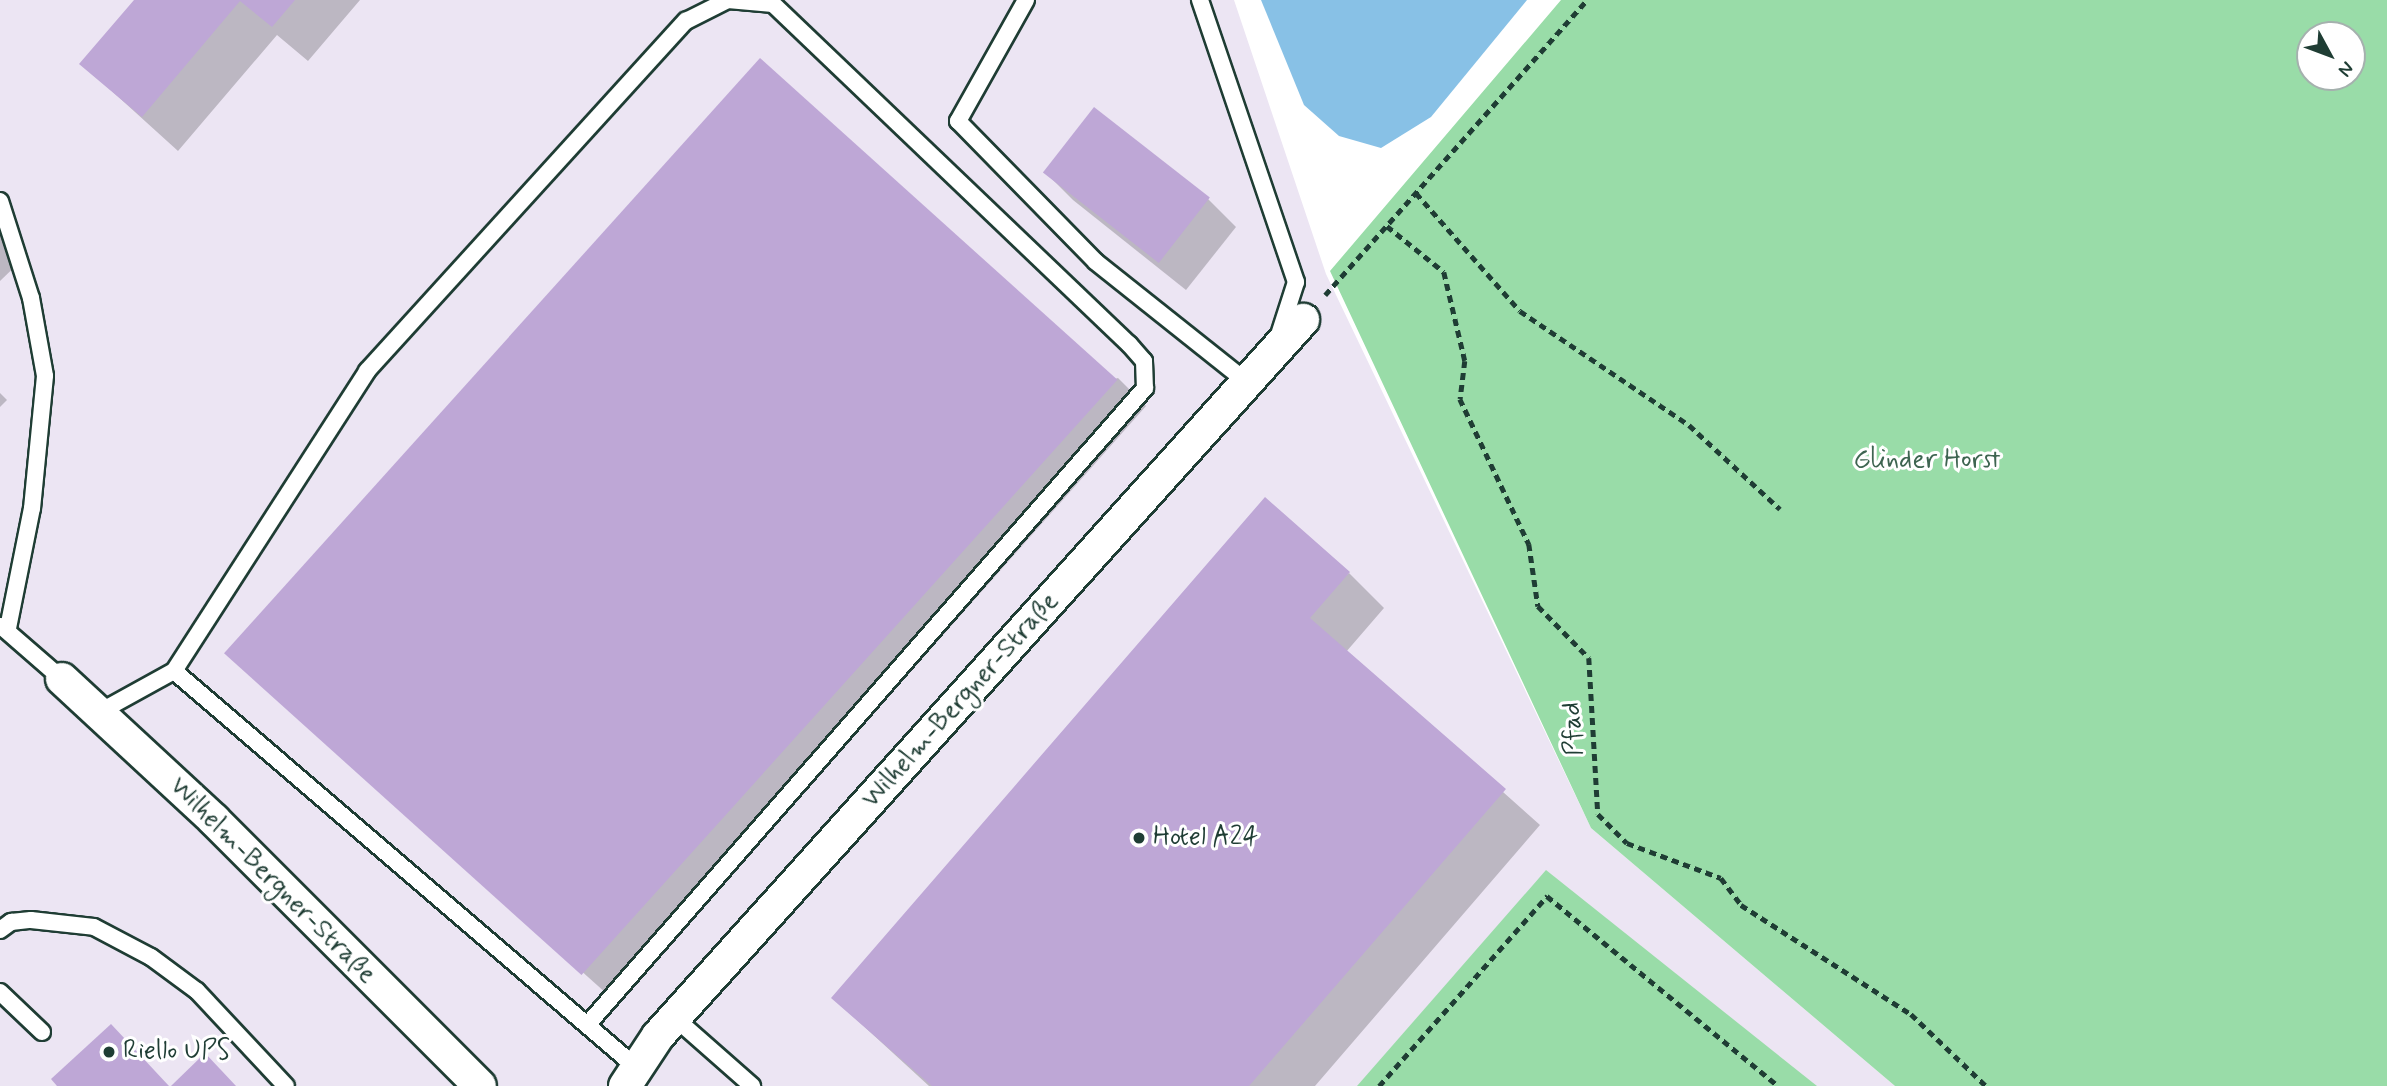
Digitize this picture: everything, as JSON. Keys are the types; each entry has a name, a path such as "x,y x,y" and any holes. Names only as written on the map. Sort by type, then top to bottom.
{"street":[{"name":"Wilhelm-Bergner-Straße","path":"631,1077 675,1017 1303,320"},
{"name":"Wilhelm-Bergner-Straße","path":"62,679 214,820 480,1086"}],"lane":[{"path":"98,712 174,671 367,371 686,21 728,0 773,4 1129,344 1144,361 1145,388 588,1024"},
{"path":"1026,0 958,121 1096,262 1247,382"},
{"path":"1200,0 1296,282 1273,354"},
{"path":"0,201 31,298 46,376 33,508 4,627 62,679"},
{"path":"174,671 588,1024 631,1077"},
{"path":"0,930 11,922 31,920 94,927 151,957 197,991 286,1086"},
{"path":"0,992 43,1032"},
{"path":"675,1017 752,1086"}],"path":[{"path":"1303,320 1587,0"},
{"path":"1416,193 1520,311 1689,425 1780,509"},
{"name":"Pfad","path":"1387,226 1444,272 1465,361 1460,399 1529,544 1538,606 1589,658 1598,814 1627,844 1721,878 1741,905 1912,1014 1986,1086"},
{"path":"1379,1086 1548,896 1778,1086"}],"shaded area":[{"path":"0,0 1234,0 1326,274 1591,828 1895,1086 0,1086"}],"green space":[{"name":"Glinder Horst","path":"1561,0 2387,0 2387,1086 1895,1086 1591,828 1330,271"},
{"path":"1546,870 1817,1086 1357,1086"}],"water":[{"path":"1261,0 1527,0 1431,117 1381,148 1339,136 1304,105"}],"building":[{"path":"134,0 295,0 272,27 240,1 142,117 79,64"},
{"path":"760,58 1117,380 581,975 224,653"},
{"path":"1094,107 1210,198 1159,263 1043,172"},
{"path":"1265,497 1350,572 1310,618 1506,789 1249,1086 932,1086 831,998"},
{"name":"Riello UPS","path":"111,1024 169,1086 57,1086 51,1079"},
{"name":"Riello UPS","path":"205,1053 236,1086 171,1086"}],"place":[{"name":"Hotel A24","path":"1139,838"},
{"name":"Riello UPS","path":"109,1052"}]}
